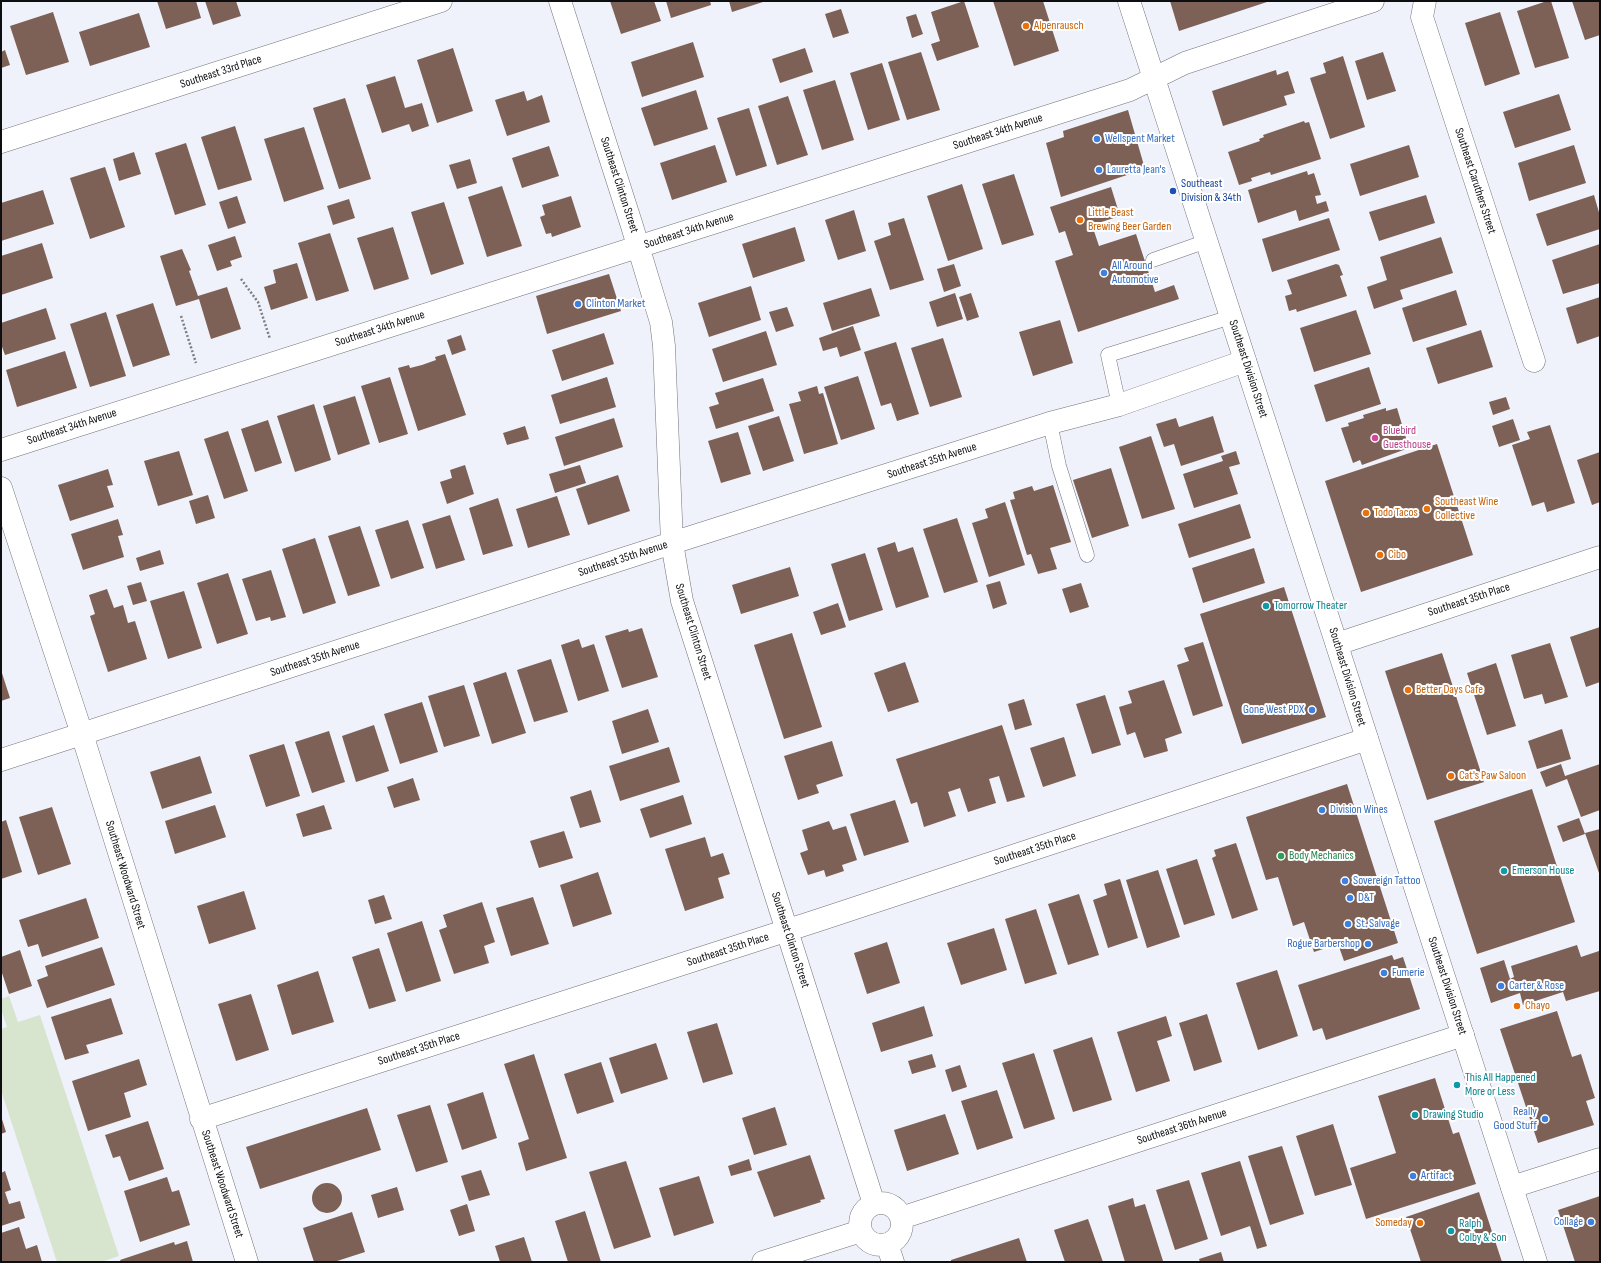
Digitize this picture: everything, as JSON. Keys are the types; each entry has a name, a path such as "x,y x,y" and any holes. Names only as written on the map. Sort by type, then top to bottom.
{"street":[{"name":"Southeast 33rd Place","path":"1,142 442,1"},
{"name":"Southeast Clinton Street","path":"560,1 639,247 661,322 664,346 672,543 682,601 874,1204"},
{"name":"Southeast Division Street","path":"1129,1 1536,1262"},
{"name":"Southeast 34th Avenue","path":"1,450 1130,90 1185,63 1373,1"},
{"name":"Southeast Caruthers Street","path":"1425,1 1422,17 1534,361"},
{"name":"Southeast 35th Avenue","path":"1,760 672,543 1050,423 1119,405 1246,361"},
{"name":"Southeast Woodward Street","path":"1,488 82,734 201,1120 247,1262"},
{"name":"Southeast 35th Place","path":"1337,644 1600,557"},
{"name":"Southeast 35th Place","path":"201,1120 787,931 1367,739"},
{"name":"Southeast 36th Avenue","path":"901,1218 1463,1035"},
{"path":"1512,1187 1600,1159"},
{"path":"874,1204 889,1205 897,1211 901,1218 902,1226 899,1236 890,1253 864,1238 861,1231 860,1223 863,1213 868,1207 874,1204"},
{"path":"763,1262 861,1231"}],"lane":[{"path":"1153,260 1207,241"},
{"path":"1119,405 1108,355 1231,317"},
{"path":"1050,423 1059,466 1087,555"}],"path":[{"path":"241,278 258,302 277,362"},
{"path":"181,316 204,385"}],"green space":[{"path":"9,996 18,1022 40,1015 119,1256 101,1262 57,1262 1,1090 1,1029 7,1027 1,1009 1,999"}],"building":[{"path":"157,1 196,1 201,18 166,29"},
{"path":"205,1 236,1 241,16 213,25"},
{"path":"610,1 654,1 661,21 621,34"},
{"path":"666,1 710,1 711,5 671,18"},
{"path":"729,1 766,1 732,12"},
{"path":"964,1 979,47 937,61 931,44 940,41 931,12"},
{"name":"Alpenrausch","path":"993,1 1043,1 1059,51 1014,66"},
{"path":"1170,1 1270,1 1179,31"},
{"path":"1551,1 1569,58 1535,68 1517,11"},
{"path":"1572,1 1600,1 1600,35 1585,40"},
{"path":"841,9 849,33 833,38 825,14"},
{"path":"53,12 69,62 26,75 10,26"},
{"path":"1500,12 1520,74 1485,86 1465,23"},
{"path":"139,13 150,47 90,66 79,32"},
{"path":"916,14 923,34 912,38 906,17"},
{"path":"693,42 704,77 642,97 631,62"},
{"path":"453,48 473,111 437,123 417,60"},
{"path":"805,48 813,72 780,83 772,59"},
{"path":"5,50 10,65 1,68 1,52"},
{"path":"921,52 940,110 907,120 888,62"},
{"path":"1383,52 1396,91 1367,100 1355,61"},
{"path":"1343,56 1365,127 1330,139 1310,78 1326,73 1323,63"},
{"path":"882,63 900,120 868,130 850,73"},
{"path":"1276,70 1277,75 1288,71 1295,93 1284,96 1287,105 1223,126 1212,91"},
{"path":"395,76 405,108 422,103 429,126 412,132 409,124 382,133 366,85"},
{"path":"835,80 854,140 822,150 803,90"},
{"path":"696,90 708,129 654,146 641,108"},
{"path":"524,91 527,101 542,95 550,122 507,136 495,100"},
{"path":"1559,94 1571,130 1515,148 1503,112"},
{"path":"788,96 808,155 777,165 758,106"},
{"path":"345,98 371,179 339,189 313,108"},
{"path":"749,108 767,166 736,176 717,118"},
{"path":"1128,110 1145,169 1061,197 1046,143 1064,137 1063,131"},
{"path":"1304,121 1305,123 1309,122 1321,159 1271,175 1270,172 1251,178 1252,181 1239,185 1228,152 1260,141 1259,139 1264,137 1263,135"},
{"path":"235,126 252,180 218,190 201,137"},
{"path":"304,127 324,189 284,202 264,139"},
{"path":"186,143 206,205 175,215 155,153"},
{"path":"715,145 727,182 672,200 660,163"},
{"path":"1409,145 1419,177 1360,196 1350,164"},
{"path":"1574,145 1586,183 1529,201 1518,163"},
{"path":"549,146 559,176 522,188 512,158"},
{"path":"134,152 141,174 119,181 113,159"},
{"path":"470,159 477,183 457,189 449,165"},
{"path":"105,167 125,227 90,239 70,178"},
{"path":"1307,171 1308,175 1314,173 1321,195 1315,196 1317,204 1326,201 1329,211 1299,221 1296,210 1258,223 1248,190"},
{"path":"1014,174 1034,235 1002,245 982,184"},
{"path":"962,184 983,249 948,261 927,196"},
{"path":"502,186 522,246 487,257 468,197"},
{"name":"All Around Automotive","path":"1111,187 1120,216 1092,225 1099,246 1136,234 1155,292 1174,285 1179,299 1078,332 1055,261 1073,255 1065,231 1059,233 1050,207"},
{"path":"43,190 54,224 1,241 1,203"},
{"path":"1426,195 1435,223 1379,241 1369,212"},
{"path":"1594,195 1600,216 1600,229 1547,246 1536,214"},
{"path":"237,196 246,223 228,229 219,202"},
{"path":"571,196 581,227 552,237 551,233 546,234 540,217 545,215 542,205"},
{"path":"349,199 355,218 333,225 327,206"},
{"path":"444,202 464,264 431,275 411,212"},
{"path":"854,210 866,251 838,260 825,220"},
{"path":"904,218 924,280 890,290 874,241 891,235 888,223"},
{"path":"1329,218 1340,250 1272,272 1262,239"},
{"path":"393,227 409,279 374,290 357,238"},
{"path":"795,227 805,261 753,278 742,244"},
{"path":"330,233 349,291 316,301 298,243"},
{"path":"235,236 242,257 230,261 232,266 217,271 208,245"},
{"path":"1441,237 1453,273 1400,290 1403,299 1374,309 1367,287 1387,280 1380,257"},
{"path":"42,243 53,278 1,295 1,256"},
{"path":"1600,244 1600,283 1563,294 1552,260"},
{"path":"182,249 191,270 189,271 198,296 227,287 241,329 211,339 199,299 176,306 160,256"},
{"path":"297,263 308,298 271,310 264,287 276,283 273,270"},
{"path":"954,264 961,286 944,292 937,269"},
{"path":"1336,264 1339,265 1343,275 1340,276 1347,296 1297,312 1296,309 1289,311 1285,296 1292,294 1287,280"},
{"name":"Clinton Market","path":"609,274 621,311 547,334 536,296"},
{"path":"751,286 761,320 709,337 698,303"},
{"path":"871,288 880,316 832,331 823,303"},
{"path":"1456,290 1467,325 1413,342 1402,308"},
{"path":"955,293 963,319 937,327 929,302"},
{"path":"971,293 979,317 967,321 959,297"},
{"path":"1600,297 1600,336 1577,344 1566,308"},
{"path":"153,303 170,355 133,367 116,315"},
{"path":"787,307 794,326 776,332 769,312"},
{"path":"46,308 56,339 5,355 1,344 1,323"},
{"path":"1356,310 1371,354 1314,372 1300,328"},
{"path":"106,312 126,376 90,387 70,324"},
{"path":"1060,320 1073,363 1033,376 1019,332"},
{"path":"853,326 861,350 840,357 837,347 823,351 819,338"},
{"path":"1481,330 1493,367 1438,384 1426,348"},
{"path":"766,331 777,365 723,382 712,349"},
{"path":"604,333 614,364 562,381 552,350"},
{"path":"461,335 466,350 452,355 447,340"},
{"path":"943,338 962,397 930,407 911,348"},
{"path":"896,342 919,414 897,421 891,403 881,406 864,352"},
{"path":"65,351 77,388 17,407 6,370"},
{"path":"445,354 466,415 418,431 398,368 409,365 410,368 422,365 436,360 435,357"},
{"path":"1369,367 1381,404 1326,422 1314,385"},
{"path":"858,376 875,429 841,440 824,387"},
{"path":"390,377 408,434 379,443 361,386"},
{"path":"607,377 616,407 560,424 551,395"},
{"path":"763,378 774,411 716,429 709,407 719,404 715,393"},
{"path":"817,386 819,394 823,393 838,444 804,454 789,404 801,401 798,392"},
{"path":"355,396 370,444 338,455 323,406"},
{"path":"1506,397 1510,409 1493,415 1489,402"},
{"path":"314,404 331,460 295,472 277,416"},
{"name":"Bluebird Guesthouse","path":"1386,408 1386,411 1397,408 1409,448 1362,465 1360,460 1353,463 1341,428 1349,426 1348,423 1364,418 1363,415"},
{"path":"779,416 794,461 763,471 748,426"},
{"path":"1213,416 1224,452 1181,466 1174,444 1164,447 1156,424 1176,418 1179,427"},
{"path":"614,418 623,447 564,466 555,437"},
{"path":"1513,419 1520,440 1499,447 1492,426"},
{"path":"268,420 282,463 255,472 241,429"},
{"path":"1550,425 1575,503 1547,512 1544,502 1532,506 1512,445 1530,439 1527,432"},
{"path":"525,426 529,439 507,445 503,433"},
{"path":"228,431 248,491 224,499 204,439"},
{"path":"738,432 751,474 721,483 708,441"},
{"path":"1151,436 1175,509 1142,519 1119,447"},
{"path":"1437,444 1473,555 1361,592 1325,481"},
{"path":"179,451 193,495 158,506 144,461"},
{"path":"1236,451 1240,464 1229,467 1238,494 1194,508 1183,474 1223,461 1221,456"},
{"path":"1600,452 1600,502 1592,505 1577,460"},
{"path":"465,465 474,494 447,504 440,482 452,478 450,470"},
{"path":"580,465 586,483 555,493 549,474"},
{"path":"1111,468 1129,526 1092,538 1073,480"},
{"path":"108,469 113,485 107,486 114,507 70,521 58,485"},
{"path":"618,475 630,511 588,525 576,489"},
{"path":"1053,485 1071,542 1050,548 1057,569 1038,574 1031,554 1027,555 1010,500 1015,499 1013,492 1032,486 1034,491"},
{"path":"208,495 215,518 196,524 189,501"},
{"path":"557,496 570,535 528,548 516,509"},
{"path":"498,498 513,546 483,555 469,508"},
{"path":"1005,502 1025,565 989,577 972,523 988,518 985,509"},
{"path":"1240,504 1251,538 1189,558 1178,524"},
{"path":"450,515 465,560 436,569 422,524"},
{"path":"957,518 978,582 944,593 923,529"},
{"path":"118,519 123,535 118,536 124,557 83,570 71,534"},
{"path":"408,520 424,568 391,579 375,530"},
{"path":"360,526 380,586 348,596 328,536"},
{"path":"315,538 336,603 303,614 282,549"},
{"path":"895,542 898,552 913,547 929,597 896,608 877,548"},
{"path":"1254,548 1265,583 1203,603 1192,568"},
{"path":"160,550 164,564 140,571 136,558"},
{"path":"865,553 883,610 849,621 831,564"},
{"path":"790,567 799,596 741,614 732,585"},
{"path":"271,570 286,617 271,621 270,617 256,621 242,579"},
{"path":"228,573 248,634 217,644 197,583"},
{"path":"1000,581 1007,604 993,609 986,585"},
{"path":"141,582 147,601 133,605 127,586"},
{"path":"1081,583 1089,607 1070,613 1062,589"},
{"path":"1284,587 1326,717 1242,744 1200,614"},
{"path":"107,589 114,608 123,605 128,623 135,621 147,659 108,672 90,616 95,614 89,595"},
{"path":"184,591 202,648 168,659 150,601"},
{"path":"838,603 846,627 821,635 813,612"},
{"path":"1600,627 1600,682 1586,687 1570,637"},
{"path":"642,628 658,677 622,688 605,636 628,629 629,632"},
{"path":"792,633 822,727 784,739 754,645"},
{"path":"579,639 582,648 594,644 609,691 578,701 561,645"},
{"path":"1203,642 1223,706 1193,716 1177,665 1189,661 1184,648"},
{"path":"1550,643 1568,697 1545,704 1542,694 1524,699 1511,655"},
{"path":"1442,653 1484,782 1427,800 1385,671"},
{"path":"551,659 568,712 534,722 517,670"},
{"path":"905,662 919,702 888,712 874,673"},
{"path":"1496,663 1516,726 1487,735 1467,673"},
{"path":"1,670 10,698 1,701"},
{"path":"506,672 526,733 492,744 473,683"},
{"path":"1164,680 1182,733 1165,739 1168,751 1144,758 1135,732 1127,735 1119,707 1132,703 1128,691"},
{"path":"464,685 480,736 444,747 428,696"},
{"path":"1105,695 1121,745 1092,754 1076,704"},
{"path":"1024,699 1032,725 1015,730 1008,704"},
{"path":"422,702 438,752 400,764 384,714"},
{"path":"648,709 659,742 622,754 612,721"},
{"path":"374,725 389,771 356,782 342,736"},
{"path":"1002,725 1025,797 1007,802 999,776 989,779 996,803 968,812 960,788 948,792 956,816 924,827 917,802 911,804 896,759"},
{"path":"1562,729 1571,759 1537,769 1528,741"},
{"path":"329,731 345,782 312,793 295,742"},
{"path":"1064,737 1076,776 1043,787 1030,748"},
{"path":"832,741 843,776 816,785 819,793 798,800 784,756"},
{"path":"284,744 300,796 266,807 249,755"},
{"path":"669,747 680,782 620,801 609,766"},
{"path":"200,756 212,793 162,809 150,772"},
{"path":"1561,764 1565,776 1600,764 1600,810 1581,817 1567,779 1546,787 1540,772"},
{"path":"413,778 420,800 394,808 387,787"},
{"path":"1347,784 1398,943 1344,961 1338,944 1314,952 1304,922 1293,926 1278,877 1266,880 1246,817"},
{"name":"Emerson House","path":"1532,789 1575,922 1477,954 1434,821"},
{"path":"591,790 601,822 580,828 570,797"},
{"path":"683,795 692,824 650,838 640,809"},
{"path":"895,800 909,842 864,856 850,814"},
{"path":"215,805 226,837 175,854 165,821"},
{"path":"324,805 332,829 303,837 296,814"},
{"path":"52,807 71,864 38,875 19,817"},
{"path":"1579,818 1585,834 1563,842 1557,826"},
{"path":"6,820 22,872 1,879 1,822"},
{"path":"829,821 833,830 846,826 857,860 842,865 844,871 826,877 824,870 808,875 800,853 808,850 802,830"},
{"path":"1600,829 1600,873 1599,873 1585,833"},
{"path":"564,831 573,858 539,868 530,841"},
{"path":"705,837 711,857 723,853 730,874 718,878 724,898 685,911 665,849"},
{"path":"1236,843 1258,910 1232,919 1212,858 1216,856 1214,850"},
{"path":"1197,859 1215,915 1184,925 1166,869"},
{"path":"1158,870 1180,937 1147,948 1126,880"},
{"path":"598,872 612,914 573,927 560,885"},
{"path":"1120,879 1138,938 1108,948 1093,900 1107,895 1104,884"},
{"path":"244,891 256,929 209,944 197,906"},
{"path":"1079,894 1099,955 1068,965 1048,904"},
{"path":"384,895 392,919 375,924 368,900"},
{"path":"533,897 549,944 511,956 496,908"},
{"path":"86,898 99,938 42,957 38,944 28,947 19,920"},
{"path":"482,902 495,942 484,946 489,963 454,974 439,930 447,927 443,915"},
{"path":"1036,909 1057,974 1025,984 1005,919"},
{"path":"422,921 441,981 406,992 387,933"},
{"path":"994,928 1007,970 961,985 947,943"},
{"path":"887,942 900,983 867,994 854,953"},
{"path":"1577,945 1581,957 1599,951 1600,991 1566,1001 1563,992 1523,1005 1520,993 1491,1003 1480,968 1504,960 1510,979 1514,977 1511,966"},
{"path":"102,947 115,985 47,1008 37,980 48,976 45,966"},
{"path":"379,948 396,1001 369,1009 352,957"},
{"path":"20,950 32,986 9,994 1,970 1,957"},
{"path":"1392,955 1394,960 1403,957 1420,1009 1326,1040 1322,1028 1313,1031 1298,985"},
{"path":"1277,970 1298,1036 1258,1050 1236,983"},
{"path":"318,971 334,1022 292,1035 277,985"},
{"path":"251,994 269,1050 236,1061 218,1004"},
{"path":"111,998 123,1034 86,1045 89,1053 65,1060 51,1017"},
{"path":"924,1006 933,1036 881,1052 872,1023"},
{"path":"1557,1011 1572,1057 1581,1054 1595,1098 1586,1101 1594,1125 1538,1143 1500,1029"},
{"path":"1207,1014 1222,1062 1194,1071 1179,1023"},
{"path":"1166,1016 1172,1036 1157,1041 1170,1081 1136,1092 1117,1032"},
{"path":"717,1023 733,1074 703,1083 687,1032"},
{"path":"1092,1037 1112,1100 1073,1112 1053,1050"},
{"path":"656,1043 668,1079 621,1094 609,1058"},
{"path":"1034,1053 1055,1119 1024,1129 1002,1063"},
{"path":"534,1054 567,1158 526,1171 518,1143 529,1139 504,1064"},
{"path":"932,1054 936,1067 912,1074 908,1061"},
{"path":"139,1059 147,1085 124,1093 131,1117 88,1131 72,1081"},
{"path":"601,1062 614,1102 577,1114 564,1074"},
{"path":"960,1065 967,1087 952,1092 945,1070"},
{"name":"Artifact","path":"1435,1078 1453,1134 1459,1132 1476,1184 1366,1219 1350,1168 1396,1153 1378,1096"},
{"path":"997,1090 1013,1138 977,1150 961,1101"},
{"path":"483,1092 497,1138 462,1150 447,1104"},
{"path":"430,1105 448,1162 416,1172 397,1115"},
{"path":"775,1107 787,1145 754,1155 742,1118"},
{"path":"367,1108 381,1150 260,1189 246,1147"},
{"path":"945,1114 959,1154 907,1171 894,1130"},
{"path":"1,1116 6,1132 1,1134"},
{"path":"148,1121 164,1169 129,1181 120,1156 113,1158 105,1135"},
{"path":"1333,1124 1352,1185 1315,1196 1296,1136"},
{"path":"1282,1146 1304,1214 1270,1225 1248,1156"},
{"path":"810,1155 825,1199 820,1200 821,1202 774,1217 757,1172"},
{"path":"749,1159 752,1170 731,1176 728,1166"},
{"path":"626,1161 651,1237 614,1249 589,1172"},
{"path":"1240,1161 1267,1246 1257,1249 1250,1226 1221,1236 1201,1173"},
{"path":"481,1170 490,1195 469,1201 461,1176"},
{"path":"5,1171 11,1190 5,1192 9,1204 20,1201 25,1218 1,1226 1,1173"},
{"path":"699,1176 714,1223 674,1236 659,1188"},
{"path":"167,1177 172,1192 179,1190 190,1225 140,1242 124,1191"},
{"path":"1189,1180 1208,1239 1175,1250 1156,1190"},
{"path":"327,1183 333,1184 341,1192 341,1204 333,1212 327,1213 321,1212 313,1204 312,1198 313,1192 321,1184"},
{"path":"397,1187 404,1210 378,1218 371,1195"},
{"name":"Ralph Colby & Son","path":"1479,1192 1502,1262 1421,1262 1406,1217"},
{"path":"1600,1196 1600,1262 1575,1262 1558,1210"},
{"path":"1133,1198 1135,1207 1145,1204 1163,1261 1125,1262 1108,1206"},
{"path":"467,1204 475,1231 459,1236 450,1210"},
{"path":"585,1211 601,1262 568,1262 555,1221"},
{"path":"352,1212 365,1252 334,1262 314,1262 303,1228"},
{"path":"1088,1219 1103,1262 1065,1262 1054,1230"},
{"path":"19,1227 26,1249 37,1245 42,1262 1,1262 1,1233"},
{"path":"524,1237 532,1262 500,1262 495,1246"},
{"path":"1019,1238 1027,1262 951,1262 951,1260"},
{"path":"187,1241 193,1262 121,1262 120,1260 174,1242 175,1245"},
{"path":"1221,1252 1224,1262 1200,1262 1199,1259"}],"place":[{"name":"Alpenrausch","path":"1026,26"},
{"name":"Wellspent Market","path":"1097,139"},
{"name":"Lauretta Jean's","path":"1099,170"},
{"name":"Southeast Division & 34th","path":"1173,191"},
{"name":"Little Beast Brewing Beer Garden","path":"1080,220"},
{"name":"All Around Automotive","path":"1104,273"},
{"name":"Clinton Market","path":"578,304"},
{"name":"Bluebird Guesthouse","path":"1375,438"},
{"name":"Southeast Wine Collective","path":"1427,509"},
{"name":"Todo Tacos","path":"1366,513"},
{"name":"Cibo","path":"1380,555"},
{"name":"Tomorrow Theater","path":"1266,606"},
{"name":"Better Days Cafe","path":"1408,690"},
{"name":"Gone West PDX","path":"1312,710"},
{"name":"Cat's Paw Saloon","path":"1451,776"},
{"name":"Division Wines","path":"1322,810"},
{"name":"Body Mechanics","path":"1281,856"},
{"name":"Emerson House","path":"1504,871"},
{"name":"Sovereign Tattoo","path":"1345,881"},
{"name":"D&T","path":"1350,898"},
{"name":"St. Salvage","path":"1348,924"},
{"name":"Rogue Barbershop","path":"1368,944"},
{"name":"Fumerie","path":"1384,973"},
{"name":"Carter & Rose","path":"1501,986"},
{"name":"Chayo","path":"1517,1006"},
{"name":"This All Happened More or Less","path":"1457,1085"},
{"name":"Drawing Studio","path":"1415,1115"},
{"name":"Really Good Stuff","path":"1545,1119"},
{"name":"Artifact","path":"1413,1176"},
{"name":"Collage","path":"1591,1222"},
{"name":"Someday","path":"1420,1223"},
{"name":"Ralph Colby & Son","path":"1451,1231"}]}
